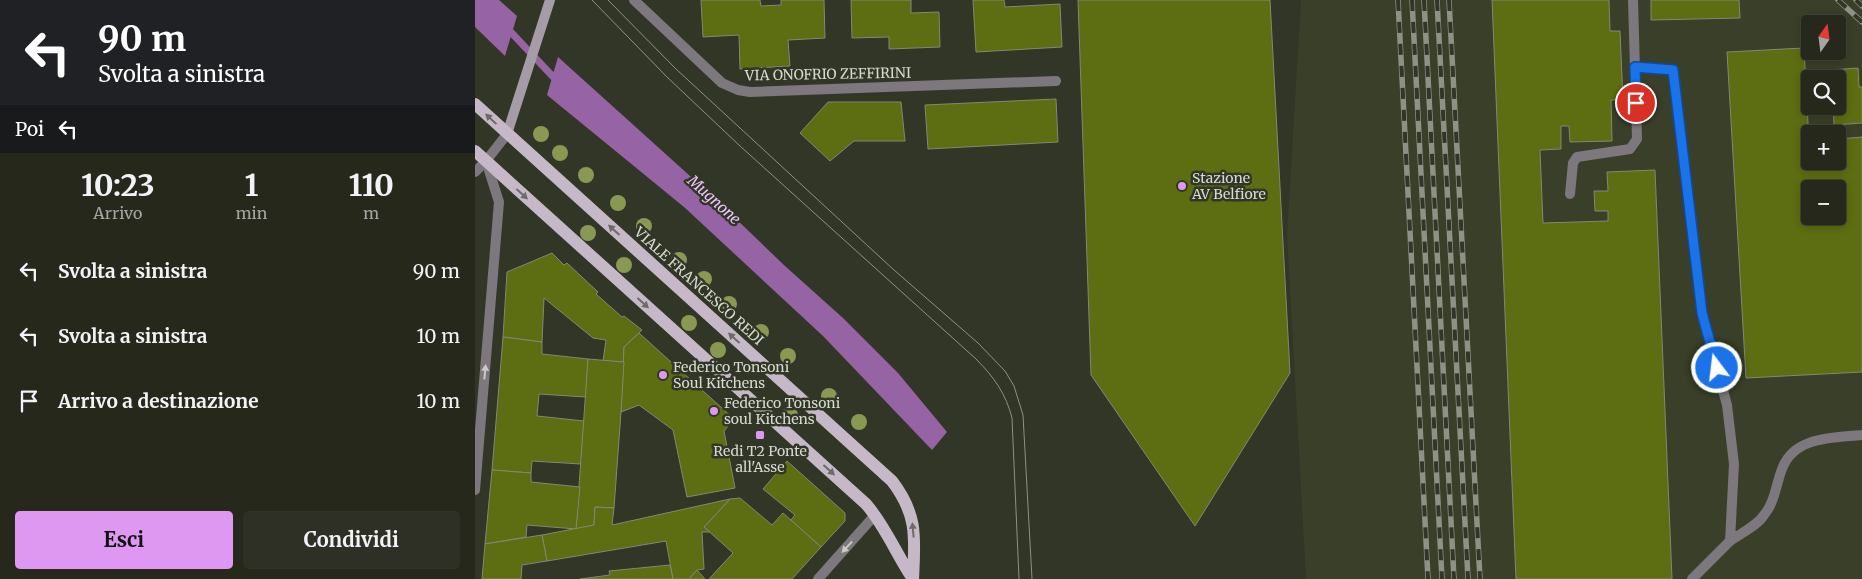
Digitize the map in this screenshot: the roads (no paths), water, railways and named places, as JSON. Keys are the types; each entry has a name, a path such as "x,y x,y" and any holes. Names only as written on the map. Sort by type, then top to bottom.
{"main road":[{"path":"507,134 550,0"},
{"name":"VIALE FRANCESCO REDI","path":"475,104 892,481 905,499 912,517 914,539 913,579"},
{"name":"VIALE FRANCESCO REDI","path":"475,151 853,491 875,514 903,565 913,579"}],"street":[{"name":"VIA ONOFRIO ZEFFIRINI","path":"634,0 722,82 738,90 750,92 1056,81"},
{"path":"1570,194 1573,163 1577,158 1630,148 1637,139 1633,0"},
{"path":"1635,67 1673,70 1702,313 1727,406 1734,464 1731,541"},
{"path":"475,172 507,134"},
{"path":"475,490 499,202 486,161"},
{"path":"1692,579 1731,541 1763,517 1770,506 1782,468 1789,456 1805,443 1820,439 1862,435"},
{"path":"818,579 875,514"}],"water":[{"path":"475,0 499,0 517,16 505,56 475,27"},
{"path":"558,57 710,194 785,266 843,318 898,373 947,432 932,450 823,336 684,207 547,95"}],"waterway":[{"name":"Mugnone","path":"507,28 558,82"}],"tram line":[{"path":"592,0 667,77 740,146 976,359 994,379 1003,394 1012,418 1019,579"},
{"path":"608,0 676,69 894,270 978,343 1005,371 1014,386 1023,415 1032,579"}],"railway":[{"path":"1398,0 1428,579"},
{"path":"1412,0 1442,579"},
{"path":"1424,0 1454,579"},
{"path":"1437,0 1468,579"},
{"path":"1449,0 1480,579"},
{"path":"1838,0 1862,22"},
{"path":"1856,0 1862,6"}],"place":[{"name":"Stazione AV Belfiore","path":"1182,186"},
{"name":"Federico Tonsoni Soul Kitchens","path":"663,375"},
{"name":"Federico Tonsoni soul Kitchens","path":"714,411"},
{"name":"Redi T2 Ponte all'Asse","path":"760,435"}]}
